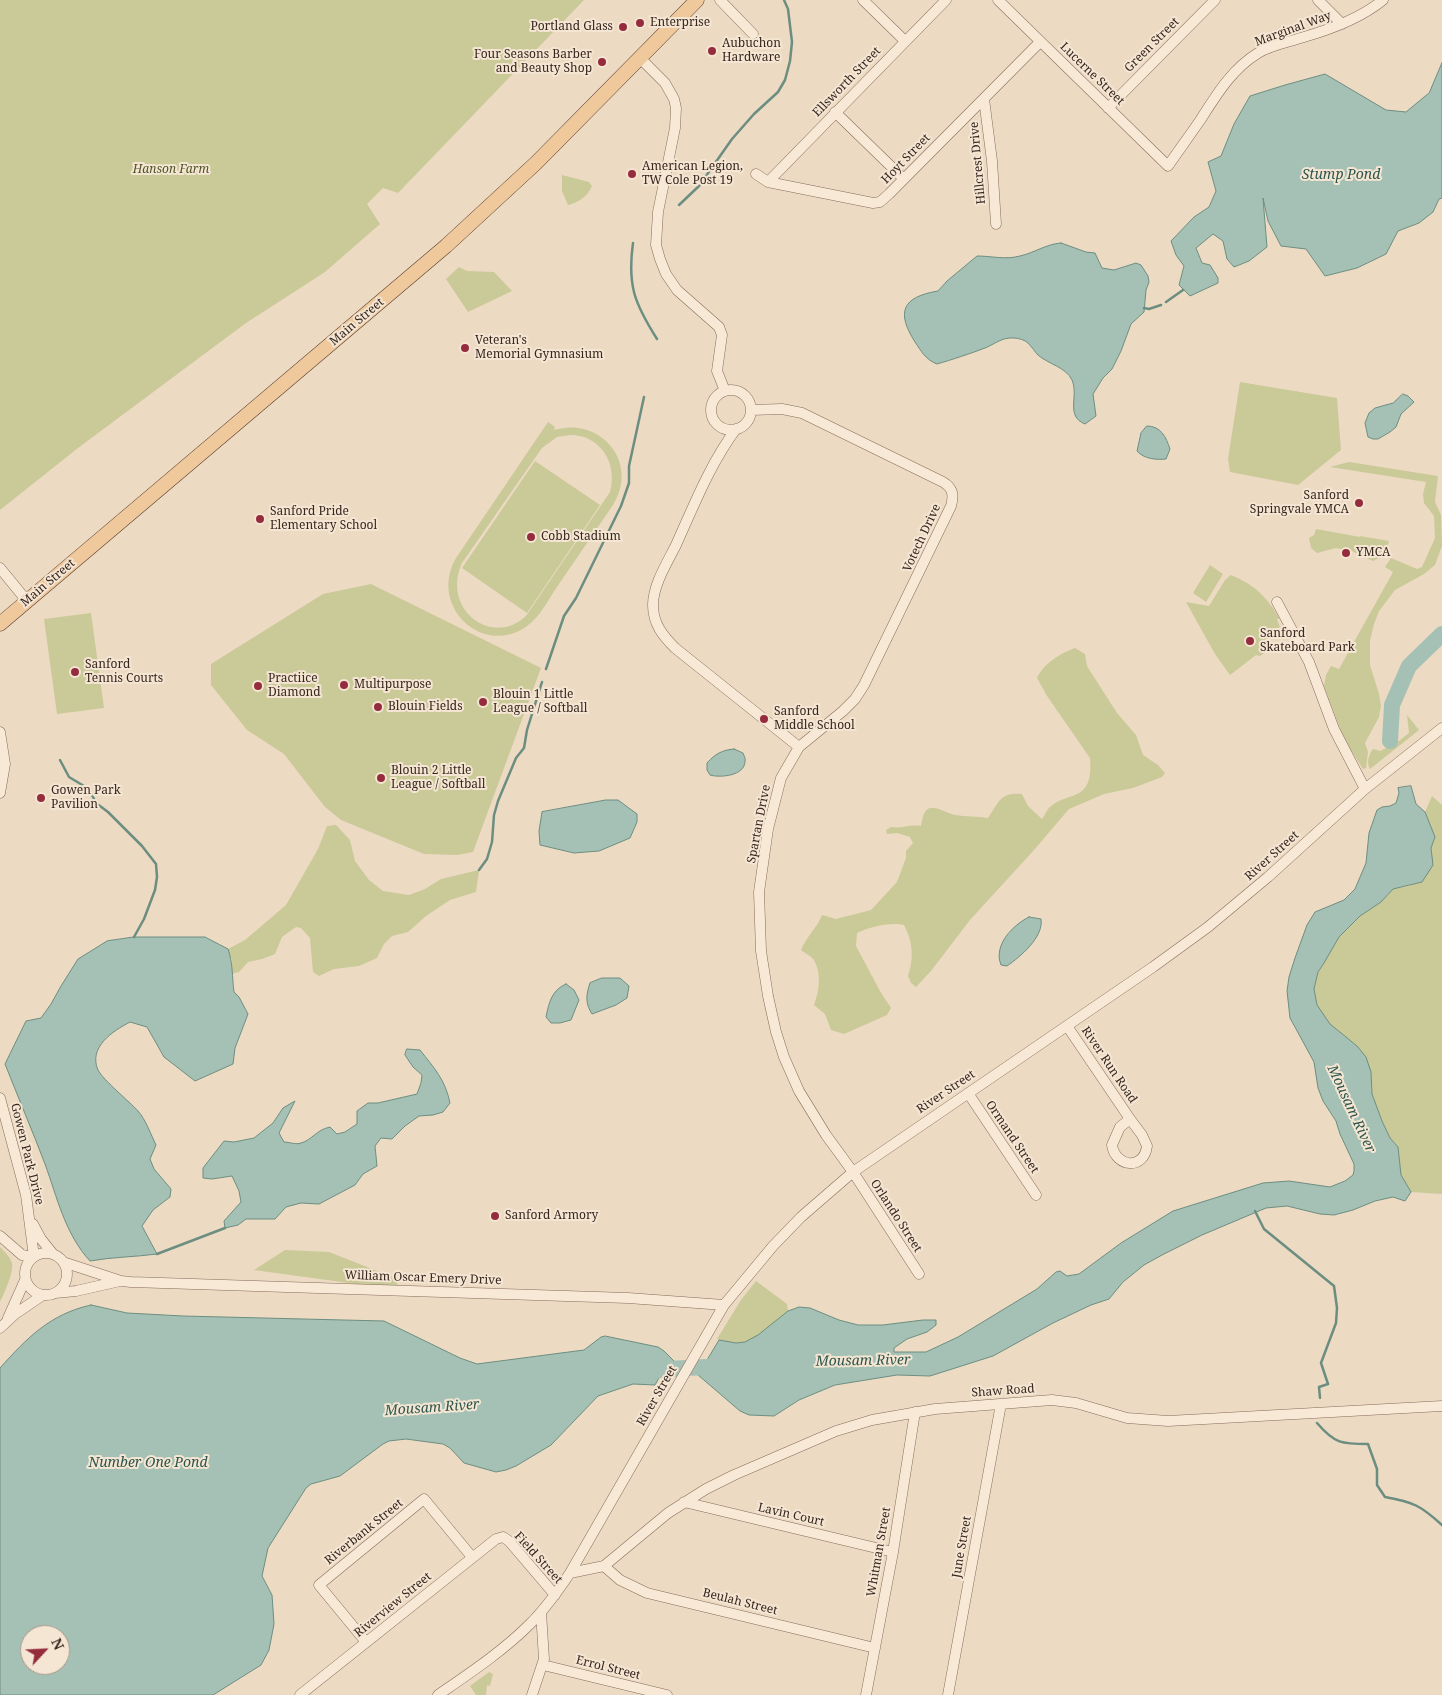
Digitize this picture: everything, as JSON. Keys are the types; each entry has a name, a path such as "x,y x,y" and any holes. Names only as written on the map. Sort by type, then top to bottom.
{"main road":[{"name":"Main Street","path":"0,624 446,246 536,163 697,0"}],"street":[{"path":"720,0 753,34"},
{"path":"863,0 905,41"},
{"name":"Ellsworth Street","path":"768,182 946,0"},
{"name":"Lucerne Street","path":"998,0 1168,166"},
{"name":"Green Street","path":"1108,108 1215,0"},
{"path":"1318,0 1342,24"},
{"name":"Marginal Way","path":"1168,166 1227,80 1241,65 1268,48 1342,24 1383,0"},
{"name":"Hoyt Street","path":"756,174 768,182 873,203 882,200 1040,42"},
{"path":"640,58 665,83 674,99 676,108 675,128 658,212 656,245 666,274 677,290 719,327 722,335 717,370 726,391"},
{"name":"Hillcrest Drive","path":"984,99 992,161 996,224"},
{"path":"835,112 904,179"},
{"path":"726,391 736,391 741,392 748,400 751,410 748,420 741,427 731,430 721,427 714,420 712,405 717,396 726,391"},
{"name":"Votech Drive","path":"751,410 782,410 802,413 943,482 950,488 954,497 939,532 864,685 843,712 799,747"},
{"path":"736,429 714,464 660,578 653,604 654,614 664,638 799,747"},
{"path":"0,568 27,601"},
{"path":"1277,602 1307,657 1334,729 1365,789"},
{"name":"River Street","path":"438,1695 507,1645 541,1612 555,1595 570,1573 724,1305 773,1246 801,1218 852,1172 1067,1026 1208,927 1268,878 1365,789 1442,728"},
{"path":"0,732 4,764 0,793"},
{"name":"Spartan Drive","path":"799,747 781,778 768,829 759,892 761,951 768,996 784,1057 809,1107 852,1172"},
{"name":"River Run Road","path":"1067,1026 1130,1119"},
{"name":"Ormand Street","path":"968,1092 1036,1195"},
{"name":"Gowen Park Drive","path":"0,1098 30,1216 34,1257"},
{"name":"Orlando Street","path":"852,1172 919,1274"},
{"name":"Gowen Park Drive","path":"30,1216 41,1239 53,1254"},
{"path":"0,1236 22,1255 34,1257"},
{"path":"12,1246 33,1291 43,1295"},
{"path":"41,1253 53,1254 63,1262 67,1270 67,1277 61,1289 56,1293 43,1295 2,1326 25,1276 27,1264 41,1253"},
{"name":"William Oscar Emery Drive","path":"63,1262 121,1281"},
{"name":"William Oscar Emery Drive","path":"56,1293 76,1291 121,1281 628,1298 724,1305"},
{"name":"Shaw Road","path":"604,1566 684,1502 734,1475 836,1431 872,1420 952,1407 1058,1400 1076,1403 1127,1418 1168,1421 1442,1406"},
{"name":"June Street","path":"948,1695 1001,1404"},
{"name":"Whitman Street","path":"866,1695 915,1412"},
{"name":"Riverbank Street","path":"366,1642 319,1585 424,1499 472,1558"},
{"name":"Lavin Court","path":"684,1502 892,1552"},
{"name":"Riverview Street","path":"300,1695 496,1539 503,1538"},
{"name":"Field Street","path":"503,1538 510,1542 555,1595"},
{"path":"570,1573 604,1566"},
{"name":"Beulah Street","path":"604,1566 630,1586 647,1593 875,1648"},
{"path":"532,1695 543,1665 541,1612"},
{"name":"Errol Street","path":"543,1665 667,1695"}],"green space":[{"name":"Hanson Farm","path":"0,0 584,0 398,193 383,188 367,204 380,224 325,272 246,323 78,448 0,510"},
{"path":"562,175 589,182 592,186 582,198 568,205 562,191"},
{"path":"459,267 467,271 494,272 512,291 468,312 446,279"},
{"path":"1240,382 1337,398 1341,450 1298,485 1230,472 1228,459"},
{"path":"548,422 555,427 554,430 571,427 586,430 600,436 611,446 618,459 622,473 620,489 613,505 541,612 527,626 510,634 493,636 478,631 464,622 455,609 449,593 449,576 456,558","holes":["581,436 590,440 605,453 611,471 612,482 610,492 526,616 513,625 499,628 485,625 473,619 464,608 458,595 457,580 462,563 542,448 557,437"]},
{"name":"Cobb Stadium","path":"535,461 600,505 527,613 462,568"},
{"path":"1349,462 1438,476 1435,502 1441,515 1442,546 1435,565 1424,574 1395,590 1379,611 1374,624 1370,641 1370,665 1381,706 1379,717 1365,743 1368,752 1366,768 1363,769 1344,739 1324,686 1326,675 1331,666 1339,669 1393,572 1385,567 1391,558 1417,569 1422,567 1435,538 1434,516 1424,503 1423,494 1426,482 1330,467"},
{"path":"1316,529 1389,541 1385,555 1373,561 1352,551 1336,548 1317,553 1311,548 1309,538 1314,535"},
{"path":"1210,565 1223,574 1206,602 1193,593"},
{"path":"1231,575 1260,592 1279,618 1277,620 1280,627 1265,635 1272,648 1260,656 1256,655 1230,675 1215,654 1186,602 1209,606 1225,580"},
{"name":"Blouin Fields","path":"371,584 541,668 473,852 457,855 424,854 341,820 325,807 284,754 247,730 211,685 211,664 323,594"},
{"name":"Sanford Tennis Courts","path":"91,613 104,708 57,714 44,619"},
{"path":"1075,648 1085,654 1087,666 1117,713 1136,735 1143,755 1158,765 1165,773 1162,777 1133,788 1104,794 1069,809 970,920 931,971 916,987 911,983 908,976 912,950 904,925 880,926 857,933 856,946 891,1008 887,1015 844,1034 831,1030 825,1014 814,1005 819,982 817,965 813,959 801,950 822,915 836,919 871,910 897,882 906,858 906,851 913,843 910,837 897,833 887,834 886,830 891,827 921,826 925,811 929,808 955,815 988,818 1004,796 1015,794 1022,794 1028,806 1042,819 1048,809 1054,804 1077,794 1085,788 1090,774 1090,758 1047,696 1037,678 1053,660"},
{"path":"1407,715 1419,730 1370,769 1368,759 1373,749 1380,751 1409,733"},
{"path":"1432,796 1442,805 1442,1194 1411,1192 1401,1175 1398,1147 1390,1138 1372,1094 1371,1072 1357,1046 1330,1024 1322,1014 1317,1005 1314,989 1318,972 1339,937 1360,916 1381,902 1393,889 1409,886 1432,865 1431,848 1435,837 1425,812"},
{"path":"336,825 350,840 355,861 369,880 383,891 409,895 425,889 441,879 479,870 476,892 450,900 426,916 408,932 392,936 384,944 377,958 359,966 334,969 319,976 313,972 310,938 301,928 296,927 282,937 275,954 248,962 239,972 231,974 232,960 228,949 245,940 286,905 318,849 327,826"},
{"path":"0,1247 12,1263 12,1272 0,1302"},
{"path":"285,1250 329,1252 395,1278 400,1290 254,1270"},
{"path":"756,1281 787,1304 788,1311 765,1331 745,1342 738,1343 717,1339 741,1300"},
{"path":"489,1672 493,1674 490,1686 487,1685 486,1695 476,1695 470,1686"}],"water":[{"name":"Stump Pond","path":"1442,63 1442,198 1439,199 1433,212 1419,223 1398,231 1386,254 1357,268 1325,276 1306,249 1281,246 1268,221 1263,198 1267,247 1249,261 1234,267 1227,259 1223,241 1213,234 1196,248 1202,263 1210,265 1218,278 1218,283 1190,296 1179,285 1184,266 1176,255 1171,241 1194,217 1209,207 1216,191 1208,162 1221,156 1234,124 1250,96 1325,74 1386,110 1406,112 1429,93"},
{"path":"1061,243 1086,252 1095,253 1102,268 1114,270 1136,263 1141,265 1148,276 1149,282 1146,290 1144,312 1131,324 1112,369 1103,378 1093,394 1096,416 1085,424 1079,420 1074,411 1074,386 1072,380 1066,372 1038,355 1025,341 1016,338 1006,339 937,364 927,358 915,342 909,331 904,314 910,302 917,297 938,291 977,256 1014,257"},
{"path":"1403,394 1414,402 1401,414 1396,427 1378,439 1368,437 1365,423 1369,413 1375,408 1393,403"},
{"path":"1147,426 1156,428 1165,436 1170,449 1166,459 1150,458 1143,456 1137,451 1141,433"},
{"path":"734,749 743,753 745,757 744,766 741,770 725,776 710,775 707,770 707,763 719,753"},
{"path":"1411,786 1416,804 1425,812 1435,837 1431,848 1433,865 1422,882 1393,889 1381,902 1360,916 1339,937 1318,972 1314,989 1317,1005 1330,1024 1357,1046 1366,1057 1371,1072 1372,1094 1390,1138 1398,1147 1401,1175 1411,1192 1405,1201 1393,1197 1334,1215 1320,1214 1287,1206 1266,1208 1202,1235 1162,1255 1144,1265 1123,1282 1109,1299 1091,1305 1053,1323 993,1356 930,1376 897,1375 835,1385 799,1400 774,1416 749,1415 740,1411 698,1375 719,1340 736,1343 745,1342 758,1335 788,1311 799,1307 810,1308 839,1320 858,1325 883,1325 936,1320 936,1325 927,1332 907,1339 894,1348 894,1352 926,1352 958,1337 1037,1289 1056,1272 1060,1271 1067,1276 1079,1274 1121,1243 1173,1211 1263,1183 1289,1181 1330,1187 1345,1181 1353,1175 1354,1164 1336,1121 1323,1101 1318,1088 1314,1062 1290,1018 1287,991 1289,977 1307,925 1315,912 1344,900 1355,889 1366,863 1369,833 1377,810 1396,803 1399,793 1398,788"},
{"path":"606,800 618,800 637,814 637,822 630,838 599,851 574,853 540,845 539,831 542,812"},
{"path":"1029,917 1041,919 1039,933 1024,952 1007,966 1001,965 999,958 1000,950 1006,936"},
{"path":"134,937 205,937 228,949 232,965 234,992 239,997 248,1014 235,1048 233,1064 195,1081 164,1057 147,1027 130,1022 116,1030 99,1047 96,1054 98,1070 138,1111 143,1119 156,1145 150,1159 154,1169 171,1189 170,1197 153,1210 142,1226 157,1254 90,1261 81,1250 68,1227 5,1064 26,1021 41,1018 78,959 107,941"},
{"path":"602,978 620,978 629,986 627,998 616,1005 592,1014 587,1003 590,983"},
{"path":"566,984 574,990 579,1000 571,1020 551,1023 546,1017 550,1002 554,993"},
{"path":"407,1049 420,1050 442,1080 450,1103 443,1112 419,1116 392,1139 381,1138 375,1146 377,1166 363,1174 355,1185 319,1204 301,1203 286,1207 275,1219 246,1219 238,1225 225,1228 224,1221 241,1202 239,1191 232,1176 212,1179 203,1178 203,1168 224,1141 234,1142 254,1138 273,1123 283,1108 295,1101 279,1133 284,1142 301,1143 321,1130 330,1127 337,1134 345,1132 357,1124 357,1111 368,1103 378,1103 417,1094 422,1075 413,1067 405,1055"},
{"name":"Number One Pond","path":"91,1305 127,1313 384,1321 460,1358 477,1364 584,1350 605,1336 658,1347 674,1361 674,1367 669,1376 660,1376 655,1385 633,1384 598,1396 551,1445 506,1470 496,1472 464,1463 450,1448 443,1444 406,1439 389,1441 340,1476 311,1484 306,1488 268,1548 262,1576 272,1595 274,1624 269,1650 261,1665 213,1695 0,1695 0,1368 30,1337 63,1314"}],"waterway":[{"path":"679,205 699,186 732,139 754,114 778,92 785,80 792,42 788,9 784,0"},
{"path":"633,243 631,271 634,294 643,315 657,339"},
{"path":"1166,302 1183,290"},
{"path":"1144,308 1149,309 1161,305"},
{"path":"546,669 564,616 576,598 621,506 629,483 629,466 644,397"},
{"name":"Mousam River","path":"1390,741 1392,705 1409,666 1442,634"},
{"path":"479,870 487,859 492,842 494,815 498,801 516,758 524,748 527,730 542,682"},
{"path":"60,760 69,777 89,789 96,803 108,812 142,846 156,864 155,890 144,919 134,937"},
{"path":"1255,1211 1264,1229 1334,1286 1337,1308 1336,1323 1321,1363 1328,1384 1319,1387 1320,1398"},
{"path":"157,1254 225,1228"},
{"name":"Mousam River","path":"652,1371 725,1366"},
{"path":"1317,1423 1334,1439 1345,1443 1368,1444 1377,1469 1377,1485 1385,1497 1416,1506 1442,1525"}],"place":[{"name":"Enterprise","path":"640,23"},
{"name":"Portland Glass","path":"623,27"},
{"name":"Aubuchon Hardware","path":"712,51"},
{"name":"Four Seasons Barber and Beauty Shop","path":"602,62"},
{"name":"American Legion, TW Cole Post 19","path":"632,174"},
{"name":"Veteran's Memorial Gymnasium","path":"465,348"},
{"name":"Sanford Springvale YMCA","path":"1359,503"},
{"name":"Sanford Pride Elementary School","path":"260,519"},
{"name":"Cobb Stadium","path":"531,537"},
{"name":"YMCA","path":"1346,553"},
{"name":"Sanford Skateboard Park","path":"1250,641"},
{"name":"Sanford Tennis Courts","path":"75,672"},
{"name":"Multipurpose","path":"344,685"},
{"name":"Practiice Diamond","path":"258,686"},
{"name":"Blouin 1 Little League / Softball","path":"483,702"},
{"name":"Blouin Fields","path":"378,707"},
{"name":"Sanford Middle School","path":"764,719"},
{"name":"Blouin 2 Little League / Softball","path":"381,778"},
{"name":"Gowen Park Pavilion","path":"41,798"},
{"name":"Sanford Armory","path":"495,1216"}]}
